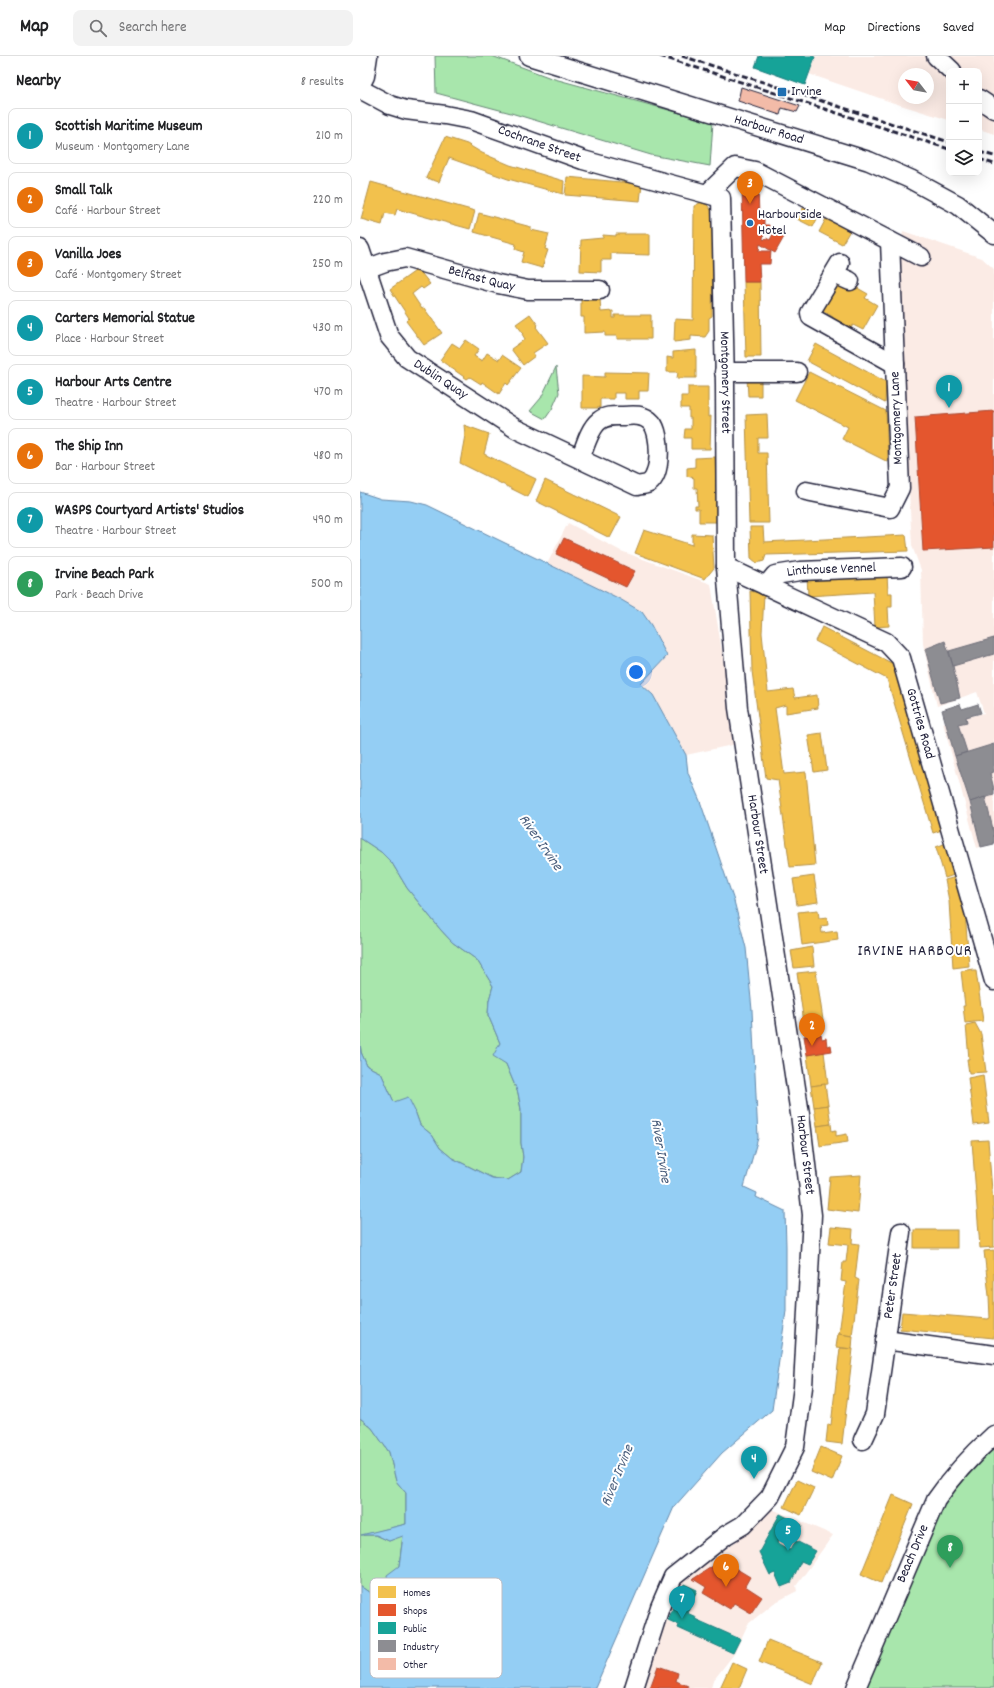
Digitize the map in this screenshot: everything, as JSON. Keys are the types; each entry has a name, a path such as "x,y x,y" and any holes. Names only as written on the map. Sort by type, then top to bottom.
{"street":[{"path":"360,87 365,76 368,56"},
{"name":"Harbour Road","path":"529,56 869,161 910,179 958,205 994,234"},
{"path":"936,56 949,68"},
{"path":"956,56 959,68"},
{"name":"Cochrane Street","path":"360,87 390,105 406,110 445,114 470,120 583,160 714,196"},
{"path":"982,101 994,109"},
{"path":"714,196 735,167 755,171 921,257"},
{"name":"Montgomery Street","path":"714,196 724,372 726,567"},
{"name":"Montgomery Lane","path":"806,491 890,508 900,488 890,241"},
{"name":"Dublin Quay","path":"360,249 389,336 407,358 516,429 637,486 649,483 656,472 659,442 657,432 651,422 646,418 636,415 607,416 599,421 592,432 580,459"},
{"name":"Belfast Quay","path":"366,269 385,262 405,258 498,284 528,290 600,290"},
{"path":"850,281 837,268 810,313 811,317 895,364"},
{"path":"724,372 796,372"},
{"name":"Gottries Road","path":"726,567 886,642 901,658 989,941 994,981"},
{"name":"Harbour Street","path":"634,1688 660,1607 672,1577 726,1535 743,1525 770,1497 795,1448 803,1387 812,1215 800,1114 738,708 726,567"},
{"name":"Linthouse Vennel","path":"766,586 775,575 800,571 902,567"},
{"name":"Peter Street","path":"863,1440 875,1414 901,1232"},
{"path":"885,1340 994,1355"},
{"name":"Beach Drive","path":"856,1688 936,1500 965,1462 994,1435"}],"shaded area":[{"path":"756,56 994,56 994,134 982,130 982,68 946,68 946,119 894,103"},
{"path":"903,231 982,258 994,269 994,843 977,848 943,723 984,713 977,692 937,706 923,644 921,570 912,546 897,269"},
{"path":"568,523 621,551 711,584 737,744 686,755 653,695 641,684 667,656 651,625 642,612 618,598 547,564"},
{"path":"772,1509 833,1535 796,1586 797,1591 774,1603 748,1624 734,1654 713,1681 711,1688 640,1688 672,1588 735,1542"}],"green space":[{"path":"435,56 492,56 551,78 713,122 710,166 651,155 511,113 436,93"},
{"path":"556,367 559,393 552,409 545,419 530,411 541,398"},
{"path":"360,838 381,852 392,863 407,888 440,929 452,942 477,960 493,986 489,1000 488,1015 518,1093 521,1110 521,1143 523,1157 521,1172 508,1180 492,1178 452,1158 440,1148 432,1135 420,1125 415,1111 394,1102 381,1073 367,1066 361,1052 360,1042"},
{"path":"360,1418 372,1428 389,1452 396,1481 406,1493 406,1524 364,1535 376,1535 389,1541 403,1535 399,1566 394,1578 370,1578 370,1593 360,1586"},
{"path":"994,1442 994,1688 856,1688 936,1500"}],"water":[{"name":"River Irvine","path":"360,492 381,499 411,501 427,505 618,598 642,612 651,625 667,656 641,684 653,695 686,755 688,773 700,801 734,901 746,948 752,1010 758,1138 744,1187 757,1193 756,1197 785,1211 786,1311 772,1410 722,1453 674,1507 595,1688 360,1688 360,1586 370,1593 370,1678 502,1678 502,1578 387,1578 387,1575 399,1566 403,1536 389,1541 376,1535 361,1535 406,1524 406,1493 396,1481 389,1452 372,1428 360,1418 360,1042 361,1052 367,1066 381,1073 394,1102 408,1097 420,1125 432,1135 440,1148 452,1158 492,1178 508,1180 521,1172 523,1157 521,1143 521,1109 518,1093 506,1064 493,1056 500,1043 488,1015 489,1000 493,986 477,960 452,942 440,929 407,888 392,863 381,852 360,838"}],"building: Homes":[{"path":"445,137 467,144 482,153 510,165 564,181 563,194 508,179 449,158 439,182 426,178"},
{"path":"567,177 642,184 640,201 565,195"},
{"path":"371,182 475,211 470,229 397,209 395,215 385,213 382,225 361,219"},
{"path":"704,201 711,210 714,210 712,316 709,318 709,331 705,337 691,336 691,340 674,342 675,319 693,320 694,206"},
{"path":"803,208 818,217 813,227 797,219"},
{"path":"479,213 531,227 531,230 549,234 545,249 548,250 542,268 521,262 524,252 515,249 516,244 474,232"},
{"path":"828,215 852,227 842,244 819,232"},
{"path":"616,234 650,234 650,255 611,253 611,260 601,260 601,272 580,271 581,240 603,238 603,235 616,236"},
{"path":"418,269 430,284 423,289 421,287 412,294 422,309 424,308 442,333 424,345 406,321 409,318 390,289"},
{"path":"744,282 760,282 761,357 746,357"},
{"path":"838,284 850,291 854,286 868,294 865,298 877,305 863,330 853,325 848,332 831,322 833,317 822,310"},
{"path":"581,299 600,299 601,312 613,311 613,318 615,318 615,315 651,315 651,339 617,339 617,336 605,336 605,332 584,333 584,317 581,317"},
{"path":"530,314 538,325 536,327 548,343 533,353 535,356 523,365 511,349 525,339 522,334 523,333 516,324"},
{"path":"466,340 479,349 474,356 482,361 487,353 499,360 502,355 521,368 508,385 506,383 499,394 482,382 481,384 470,377 467,379 440,360 452,343 460,348"},
{"path":"816,344 886,382 885,403 807,361"},
{"path":"696,350 696,378 677,378 678,372 667,372 667,357 673,358 673,352"},
{"path":"605,372 649,373 648,391 639,391 639,399 625,399 625,393 614,393 614,399 600,399 600,408 582,408 582,376 605,377"},
{"path":"809,372 886,411 888,462 842,439 848,427 795,400"},
{"path":"747,378 761,378 761,396 748,396"},
{"path":"688,387 708,387 708,417 711,416 710,449 691,449 691,438 684,438 685,429 691,429 691,418 689,418 689,408 681,408 681,396 688,396"},
{"path":"767,414 768,438 758,438 758,453 767,453 769,523 749,523 746,415"},
{"path":"464,425 489,434 484,454 536,479 528,497 460,463 465,435"},
{"path":"715,457 717,522 699,522 699,509 695,509 695,506 698,506 697,488 694,488 694,478 687,476 687,468 695,467 695,458"},
{"path":"545,480 621,517 610,538 536,501"},
{"path":"750,527 763,527 764,542 906,535 908,551 766,555 764,561 757,563 751,558"},
{"path":"644,530 692,545 692,534 712,535 714,568 705,579 635,553"},
{"path":"887,574 888,593 892,593 892,607 888,607 889,626 875,627 873,592 808,596 807,576"},
{"path":"750,591 764,594 762,633 768,692 793,689 795,698 817,695 818,708 786,713 786,705 775,708 784,774 806,772 815,865 790,867 778,780 766,778 752,671"},
{"path":"822,627 899,667 948,828 933,833 887,679 815,641"},
{"path":"822,733 827,770 814,772 808,735"},
{"path":"949,842 957,874 945,878 936,847"},
{"path":"814,876 818,902 797,905 793,879"},
{"path":"960,876 964,898 969,966 953,968 949,901 945,880"},
{"path":"818,910 819,918 827,917 828,925 821,926 822,933 837,931 838,940 802,945 798,912"},
{"path":"812,947 814,966 794,968 791,951"},
{"path":"973,969 973,971 976,971 983,1021 965,1023 963,1006 965,1006 961,971"},
{"path":"816,971 824,1027 805,1030 797,973"},
{"path":"975,1023 981,1034 986,1072 969,1073 966,1025"},
{"path":"824,1052 828,1084 811,1086 807,1055"},
{"path":"983,1075 989,1123 974,1125 968,1078"},
{"path":"825,1084 828,1105 814,1107 811,1086"},
{"path":"828,1105 831,1124 817,1126 814,1107"},
{"path":"831,1124 832,1131 836,1130 836,1136 847,1134 848,1142 820,1146 817,1126"},
{"path":"988,1140 994,1216 994,1247 980,1248 972,1141"},
{"path":"861,1175 858,1213 827,1209 830,1177"},
{"path":"831,1227 853,1229 852,1243 859,1244 855,1278 859,1280 852,1336 839,1334 846,1282 841,1281 843,1262 846,1262 848,1245 829,1243"},
{"path":"914,1230 957,1230 957,1248 914,1248"},
{"path":"994,1250 994,1338 900,1329 902,1312 990,1318 984,1251"},
{"path":"838,1334 853,1336 852,1349 836,1347"},
{"path":"840,1348 853,1349 842,1444 826,1442 828,1424 831,1425"},
{"path":"821,1447 842,1456 832,1481 811,1472"},
{"path":"797,1480 814,1488 801,1515 784,1507"},
{"path":"893,1495 913,1504 881,1583 861,1574"},
{"path":"768,1640 822,1662 813,1684 759,1662"},
{"path":"732,1662 747,1669 739,1688 720,1688"}],"building: Shops":[{"path":"742,187 758,187 759,216 764,216 764,225 769,225 769,232 764,233 763,239 764,240 766,238 770,240 774,232 784,237 775,253 760,244 759,251 771,251 770,264 759,264 760,282 744,282"},
{"path":"994,411 994,547 923,551 915,417"},
{"path":"564,538 635,571 626,587 556,554"},
{"path":"821,1034 822,1039 826,1038 827,1046 831,1045 832,1051 807,1055 804,1036"},
{"path":"722,1560 750,1577 745,1586 762,1597 751,1613 734,1603 730,1609 703,1593 706,1587 693,1579"},
{"path":"658,1666 678,1673 676,1681 688,1686 687,1688 650,1688"}],"building: Public":[{"path":"759,56 815,57 805,85 755,67"},
{"path":"780,1514 802,1525 791,1544 780,1538 777,1543 790,1550 796,1541 816,1551 808,1564 801,1561 791,1583 781,1587 775,1573 770,1575 759,1552"},
{"path":"684,1584 697,1590 687,1613 696,1617 695,1619 740,1639 733,1653 678,1628 679,1625 668,1620"}],"building: Industry":[{"path":"994,638 994,654 953,666 949,651"},
{"path":"945,641 953,666 960,698 940,703 925,649"},
{"path":"960,704 962,709 978,704 981,713 966,717 967,722 958,724 967,752 955,756 942,710"},
{"path":"994,744 994,772 990,773 994,795 970,802 955,756"},
{"path":"985,797 994,833 994,844 981,847 970,802"}],"building: Other":[{"path":"741,87 800,106 797,112 782,108 780,115 738,101"}],"railway":[{"path":"660,56 946,148"},
{"path":"682,56 946,141"},
{"path":"982,153 994,156"},
{"path":"982,160 994,164"}],"place":[{"name":"Irvine","path":"782,92"},
{"name":"Vanilla Joes","path":"750,204"},
{"name":"Harbourside Hotel","path":"750,223"},
{"name":"Scottish Maritime Museum","path":"949,408"},
{"name":"Small Talk","path":"812,1046"},
{"name":"Carters Memorial Statue","path":"754,1479"},
{"name":"Harbour Arts Centre","path":"788,1551"},
{"name":"Irvine Beach Park","path":"950,1568"},
{"name":"The Ship Inn","path":"726,1587"},
{"name":"WASPS Courtyard Artists' Studios","path":"682,1619"}],"district":[{"name":"IRVINE HARBOUR","path":"915,951"}]}
